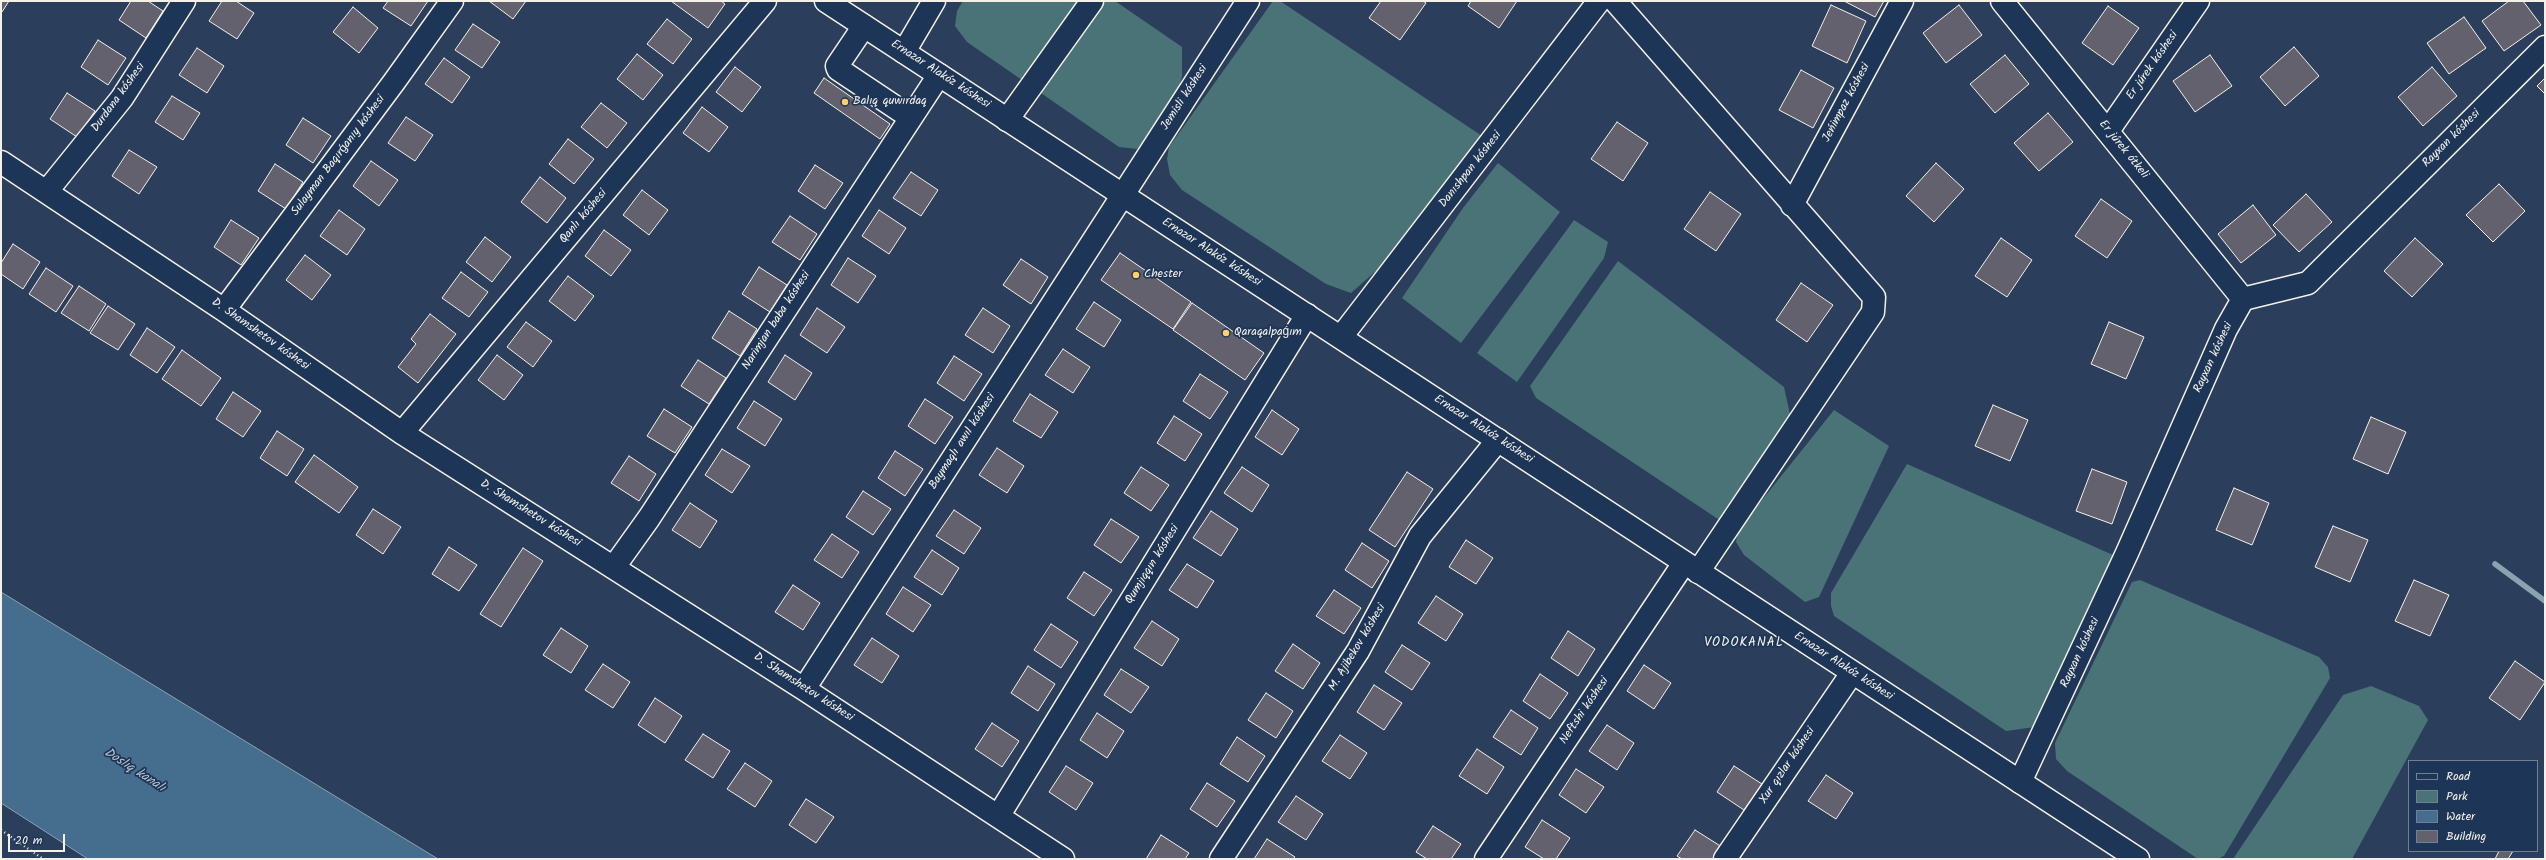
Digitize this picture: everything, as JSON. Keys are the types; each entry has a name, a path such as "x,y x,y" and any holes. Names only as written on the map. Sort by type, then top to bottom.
{"street":[{"name":"Durdana kóshesi","path":"47,191 122,98 184,1"},
{"name":"Sulayman Baqırǵanıy kóshesi","path":"224,310 394,82 452,1"},
{"name":"Qanlı kóshesi","path":"402,433 765,1"},
{"name":"Ernazar Alakóz kóshesi","path":"826,1 2138,859"},
{"path":"904,52 934,1"},
{"path":"1007,120 1092,1"},
{"name":"Jemisli kóshesi","path":"1122,195 1248,1"},
{"name":"Danıshpan kóshesi","path":"1341,337 1599,1"},
{"name":"Neftshi kóshesi","path":"1486,859 1691,567 1873,312 1874,297 1615,1"},
{"name":"Jeńimpaz kóshesi","path":"1792,205 1902,1"},
{"name":"Er júrek ótkeli","path":"2002,1 2244,299"},
{"name":"Er júrek kóshesi","path":"2108,131 2198,1"},
{"path":"864,26 837,66 838,69 910,117"},
{"name":"Rayxan kóshesi","path":"2020,782 2127,553 2226,329 2244,299 2308,283 2545,47"},
{"name":"Narimjan baba kóshesi","path":"614,567 649,518 910,117 939,75"},
{"name":"D. Shamshetov kóshesi","path":"1,162 47,191 224,310 402,433 804,689 1063,859"},
{"name":"Baymaqlı awıl kóshesi","path":"804,689 1122,195"},
{"name":"Qumjıqqın kóshesi","path":"998,815 1307,315"},
{"name":"M. Ajibekov kóshesi","path":"1221,859 1358,651 1420,536 1498,440"},
{"name":"Xur qızlar kóshesi","path":"1725,859 1852,673"}],"path":[{"path":"1,830 43,859"}],"green space":[{"path":"963,1 1115,1 1182,47 1182,77 1174,104 1150,142 1137,149 1119,147 967,42 955,26 957,11"},
{"path":"1273,1 1280,1 1482,136 1384,264 1351,293 1326,284 1182,190 1170,175 1167,159 1169,147"},
{"path":"1498,163 1560,212 1461,343 1402,298 1463,208"},
{"path":"1574,220 1608,242 1604,258 1517,382 1477,353"},
{"path":"1618,261 1784,387 1791,419 1721,521 1536,398 1530,386"},
{"path":"1834,410 1889,446 1819,597 1805,602 1744,555 1736,542 1738,530"},
{"path":"1907,464 2113,555 2035,727 2006,731 1834,616 1831,606 1831,593"},
{"path":"2140,580 2319,657 2328,667 2330,678 2224,856 2217,859 2198,859 2067,771 2056,759 2055,743 2132,582"},
{"path":"2371,686 2419,706 2428,720 2352,859 2233,859 2343,695"}],"water":[{"name":"Doslıq kanalı","path":"1,592 438,859 88,859 1,803"}],"building":[{"path":"1,1 9,1 2,12 1,12"},
{"path":"131,1 148,1 163,11 146,38 119,20"},
{"path":"222,1 236,1 254,13 237,39 209,21"},
{"path":"388,1 428,1 411,26 383,8"},
{"path":"489,1 526,1 513,19"},
{"path":"671,1 721,1 725,4 708,28"},
{"path":"1381,1 1423,1 1426,3 1400,40 1369,18"},
{"path":"1471,1 1517,1 1499,28 1468,6"},
{"path":"1844,1 1884,1 1875,17"},
{"path":"2509,1 2523,1 2541,25 2504,51 2482,21"},
{"path":"1831,5 1866,21 1847,63 1812,46"},
{"path":"1959,5 1982,35 1946,63 1923,33"},
{"path":"2108,6 2139,28 2113,65 2082,43"},
{"path":"353,7 378,28 359,53 333,32"},
{"path":"2464,17 2486,48 2449,74 2427,43"},
{"path":"667,19 692,39 673,64 647,44"},
{"path":"473,24 500,42 482,68 455,50"},
{"path":"98,40 126,58 108,85 81,67"},
{"path":"2294,47 2319,76 2285,106 2260,77"},
{"path":"197,48 224,66 207,93 179,75"},
{"path":"637,54 663,75 643,100 617,79"},
{"path":"2005,55 2029,84 1995,113 1970,84"},
{"path":"2210,55 2232,86 2195,112 2173,81"},
{"path":"444,58 470,77 452,103 425,84"},
{"path":"735,67 761,87 742,112 716,92"},
{"path":"2432,67 2457,96 2423,126 2398,97"},
{"path":"1801,70 1834,88 1813,128 1779,110"},
{"path":"824,78 890,124 880,139 814,93"},
{"path":"2545,78 2545,94 2537,86"},
{"path":"67,93 95,111 77,137 50,119"},
{"path":"172,96 200,113 183,140 155,122"},
{"path":"601,103 627,123 607,148 581,127"},
{"path":"702,107 728,127 709,152 683,133"},
{"path":"2048,113 2073,142 2039,171 2014,143"},
{"path":"406,117 433,135 415,161 388,143"},
{"path":"303,118 331,136 313,163 286,145"},
{"path":"1617,122 1648,143 1623,181 1591,159"},
{"path":"568,139 594,159 574,184 549,164"},
{"path":"129,150 157,167 139,194 112,176"},
{"path":"371,161 398,180 379,206 353,186"},
{"path":"1936,163 1964,189 1934,222 1906,196"},
{"path":"275,164 303,182 286,209 258,191"},
{"path":"815,165 843,183 825,209 798,191"},
{"path":"911,172 938,190 921,216 893,198"},
{"path":"540,177 566,198 547,223 521,202"},
{"path":"2499,184 2525,211 2493,242 2466,215"},
{"path":"642,190 668,210 649,235 623,215"},
{"path":"1710,192 1741,214 1716,251 1684,229"},
{"path":"2306,194 2332,222 2299,252 2273,225"},
{"path":"2101,199 2132,221 2107,258 2075,236"},
{"path":"2253,205 2276,235 2241,263 2218,234"},
{"path":"339,210 365,229 347,255 320,236"},
{"path":"879,210 906,228 889,254 862,236"},
{"path":"790,216 817,234 800,260 772,242"},
{"path":"231,220 259,238 241,265 214,247"},
{"path":"604,230 631,250 611,276 585,256"},
{"path":"485,237 511,257 492,282 466,262"},
{"path":"2001,238 2032,260 2007,297 1975,276"},
{"path":"2415,238 2443,264 2412,297 2384,271"},
{"path":"13,244 40,262 23,289 1,274 1,263"},
{"path":"1120,253 1191,302 1173,329 1101,280"},
{"path":"305,255 331,275 312,300 286,280"},
{"path":"848,258 876,276 858,303 831,285"},
{"path":"1021,259 1048,277 1031,304 1003,285"},
{"path":"759,267 787,285 770,312 742,294"},
{"path":"46,268 73,286 56,312 29,294"},
{"path":"461,272 488,292 469,317 442,298"},
{"path":"568,276 594,296 575,321 549,301"},
{"path":"1801,283 1833,305 1807,342 1776,320"},
{"path":"79,286 106,304 89,331 61,313"},
{"path":"1094,302 1121,320 1104,347 1076,329"},
{"path":"1192,303 1264,353 1245,380 1173,330"},
{"path":"108,306 135,324 118,350 90,333"},
{"path":"817,308 845,327 827,353 800,335"},
{"path":"983,308 1010,326 993,353 965,335"},
{"path":"729,311 757,329 740,356 712,338"},
{"path":"430,314 456,334 418,383 398,367 416,344 411,339"},
{"path":"526,322 552,341 533,367 507,347"},
{"path":"2109,322 2144,337 2126,379 2091,364"},
{"path":"147,328 175,347 157,373 130,355"},
{"path":"1063,349 1090,367 1073,393 1045,375"},
{"path":"182,350 221,378 201,406 162,379"},
{"path":"497,355 523,375 504,400 478,380"},
{"path":"785,355 812,373 795,400 768,382"},
{"path":"954,356 982,374 964,401 937,383"},
{"path":"698,360 726,378 709,404 681,386"},
{"path":"1200,374 1228,392 1210,419 1183,401"},
{"path":"233,392 261,411 243,437 216,419"},
{"path":"1030,394 1058,412 1041,438 1013,421"},
{"path":"925,399 953,417 935,444 908,426"},
{"path":"754,401 782,419 765,446 737,428"},
{"path":"1993,405 2028,420 2010,461 1975,446"},
{"path":"664,409 692,427 675,453 647,436"},
{"path":"1272,410 1299,429 1282,455 1255,437"},
{"path":"1174,416 1202,434 1185,461 1157,443"},
{"path":"2371,417 2406,432 2388,474 2353,459"},
{"path":"277,431 304,449 287,476 260,458"},
{"path":"997,448 1024,466 1007,493 979,475"},
{"path":"722,449 750,466 732,493 705,475"},
{"path":"895,451 923,469 905,496 878,478"},
{"path":"314,455 358,487 339,513 295,482"},
{"path":"629,456 656,474 639,501 611,483"},
{"path":"1141,467 1169,485 1151,511 1124,493"},
{"path":"1242,467 1269,485 1252,512 1224,493"},
{"path":"2092,469 2127,482 2112,524 2076,511"},
{"path":"1407,472 1433,489 1395,547 1369,530"},
{"path":"2234,488 2269,503 2252,545 2216,530"},
{"path":"863,491 891,509 873,535 846,517"},
{"path":"690,503 717,521 700,548 672,530"},
{"path":"373,509 401,527 383,554 356,535"},
{"path":"954,510 981,528 964,554 936,536"},
{"path":"1211,511 1238,529 1221,556 1193,538"},
{"path":"1111,519 1139,537 1121,563 1094,545"},
{"path":"2333,526 2368,540 2350,582 2315,567"},
{"path":"832,534 859,552 842,578 814,560"},
{"path":"1466,540 1493,558 1476,584 1449,567"},
{"path":"1362,543 1389,561 1372,588 1345,570"},
{"path":"449,547 477,565 459,591 432,574"},
{"path":"523,548 543,561 501,627 480,614"},
{"path":"932,550 959,568 942,595 914,577"},
{"path":"1187,564 1214,581 1197,608 1169,590"},
{"path":"1084,572 1112,590 1094,616 1067,598"},
{"path":"2414,580 2449,595 2430,636 2395,621"},
{"path":"793,585 820,603 803,630 775,612"},
{"path":"903,587 931,605 913,632 886,614"},
{"path":"1334,590 1361,608 1344,634 1316,616"},
{"path":"1436,596 1463,614 1446,641 1418,623"},
{"path":"1152,621 1179,639 1162,666 1134,648"},
{"path":"1051,624 1078,642 1061,668 1034,650"},
{"path":"561,628 588,646 571,673 543,655"},
{"path":"1568,631 1595,649 1578,676 1551,658"},
{"path":"872,638 899,656 882,683 854,665"},
{"path":"1293,644 1320,663 1303,689 1275,671"},
{"path":"1402,645 1430,663 1412,690 1385,672"},
{"path":"2515,661 2545,682 2520,720 2489,698"},
{"path":"603,664 630,682 613,708 585,690"},
{"path":"1644,665 1671,683 1654,709 1627,691"},
{"path":"1028,666 1055,684 1038,711 1011,693"},
{"path":"1121,669 1149,687 1131,713 1104,695"},
{"path":"1540,674 1568,693 1550,719 1523,701"},
{"path":"1374,685 1402,703 1384,730 1357,712"},
{"path":"1266,693 1293,711 1276,738 1248,720"},
{"path":"655,698 682,716 665,743 638,725"},
{"path":"1511,710 1538,728 1521,755 1493,737"},
{"path":"1097,713 1124,731 1107,758 1080,740"},
{"path":"992,723 1019,741 1002,767 975,749"},
{"path":"1607,725 1634,743 1617,770 1589,751"},
{"path":"703,734 730,751 713,778 685,760"},
{"path":"1340,735 1367,753 1350,779 1322,761"},
{"path":"1237,737 1265,756 1248,782 1220,764"},
{"path":"1477,749 1504,767 1487,794 1459,776"},
{"path":"745,763 772,781 755,807 727,789"},
{"path":"1066,766 1093,783 1076,810 1049,792"},
{"path":"1734,766 1762,784 1744,810 1717,792"},
{"path":"1576,769 1604,787 1586,813 1559,795"},
{"path":"1826,775 1853,793 1836,819 1808,801"},
{"path":"1207,783 1235,801 1217,827 1190,809"},
{"path":"1296,796 1323,814 1306,840 1278,822"},
{"path":"806,799 834,817 816,843 789,825"},
{"path":"1542,820 1570,838 1556,859 1544,859 1525,847"},
{"path":"1433,826 1461,844 1451,859 1427,859 1416,852"},
{"path":"1695,830 1722,847 1715,859 1682,859 1677,856"},
{"path":"1161,835 1189,853 1185,859 1146,859"},
{"path":"1267,839 1295,857 1293,859 1254,859"},
{"path":"2498,852 2512,852 2508,859 2495,859"}],"waterway":[{"path":"2495,564 2545,601"}],"place":[{"name":"Balıq quwırdaq","path":"845,102"},
{"name":"Chester","path":"1136,275"},
{"name":"Qaraqalpaǵım","path":"1226,333"}],"district":[{"name":"VODOKANAL","path":"1744,644"}]}
